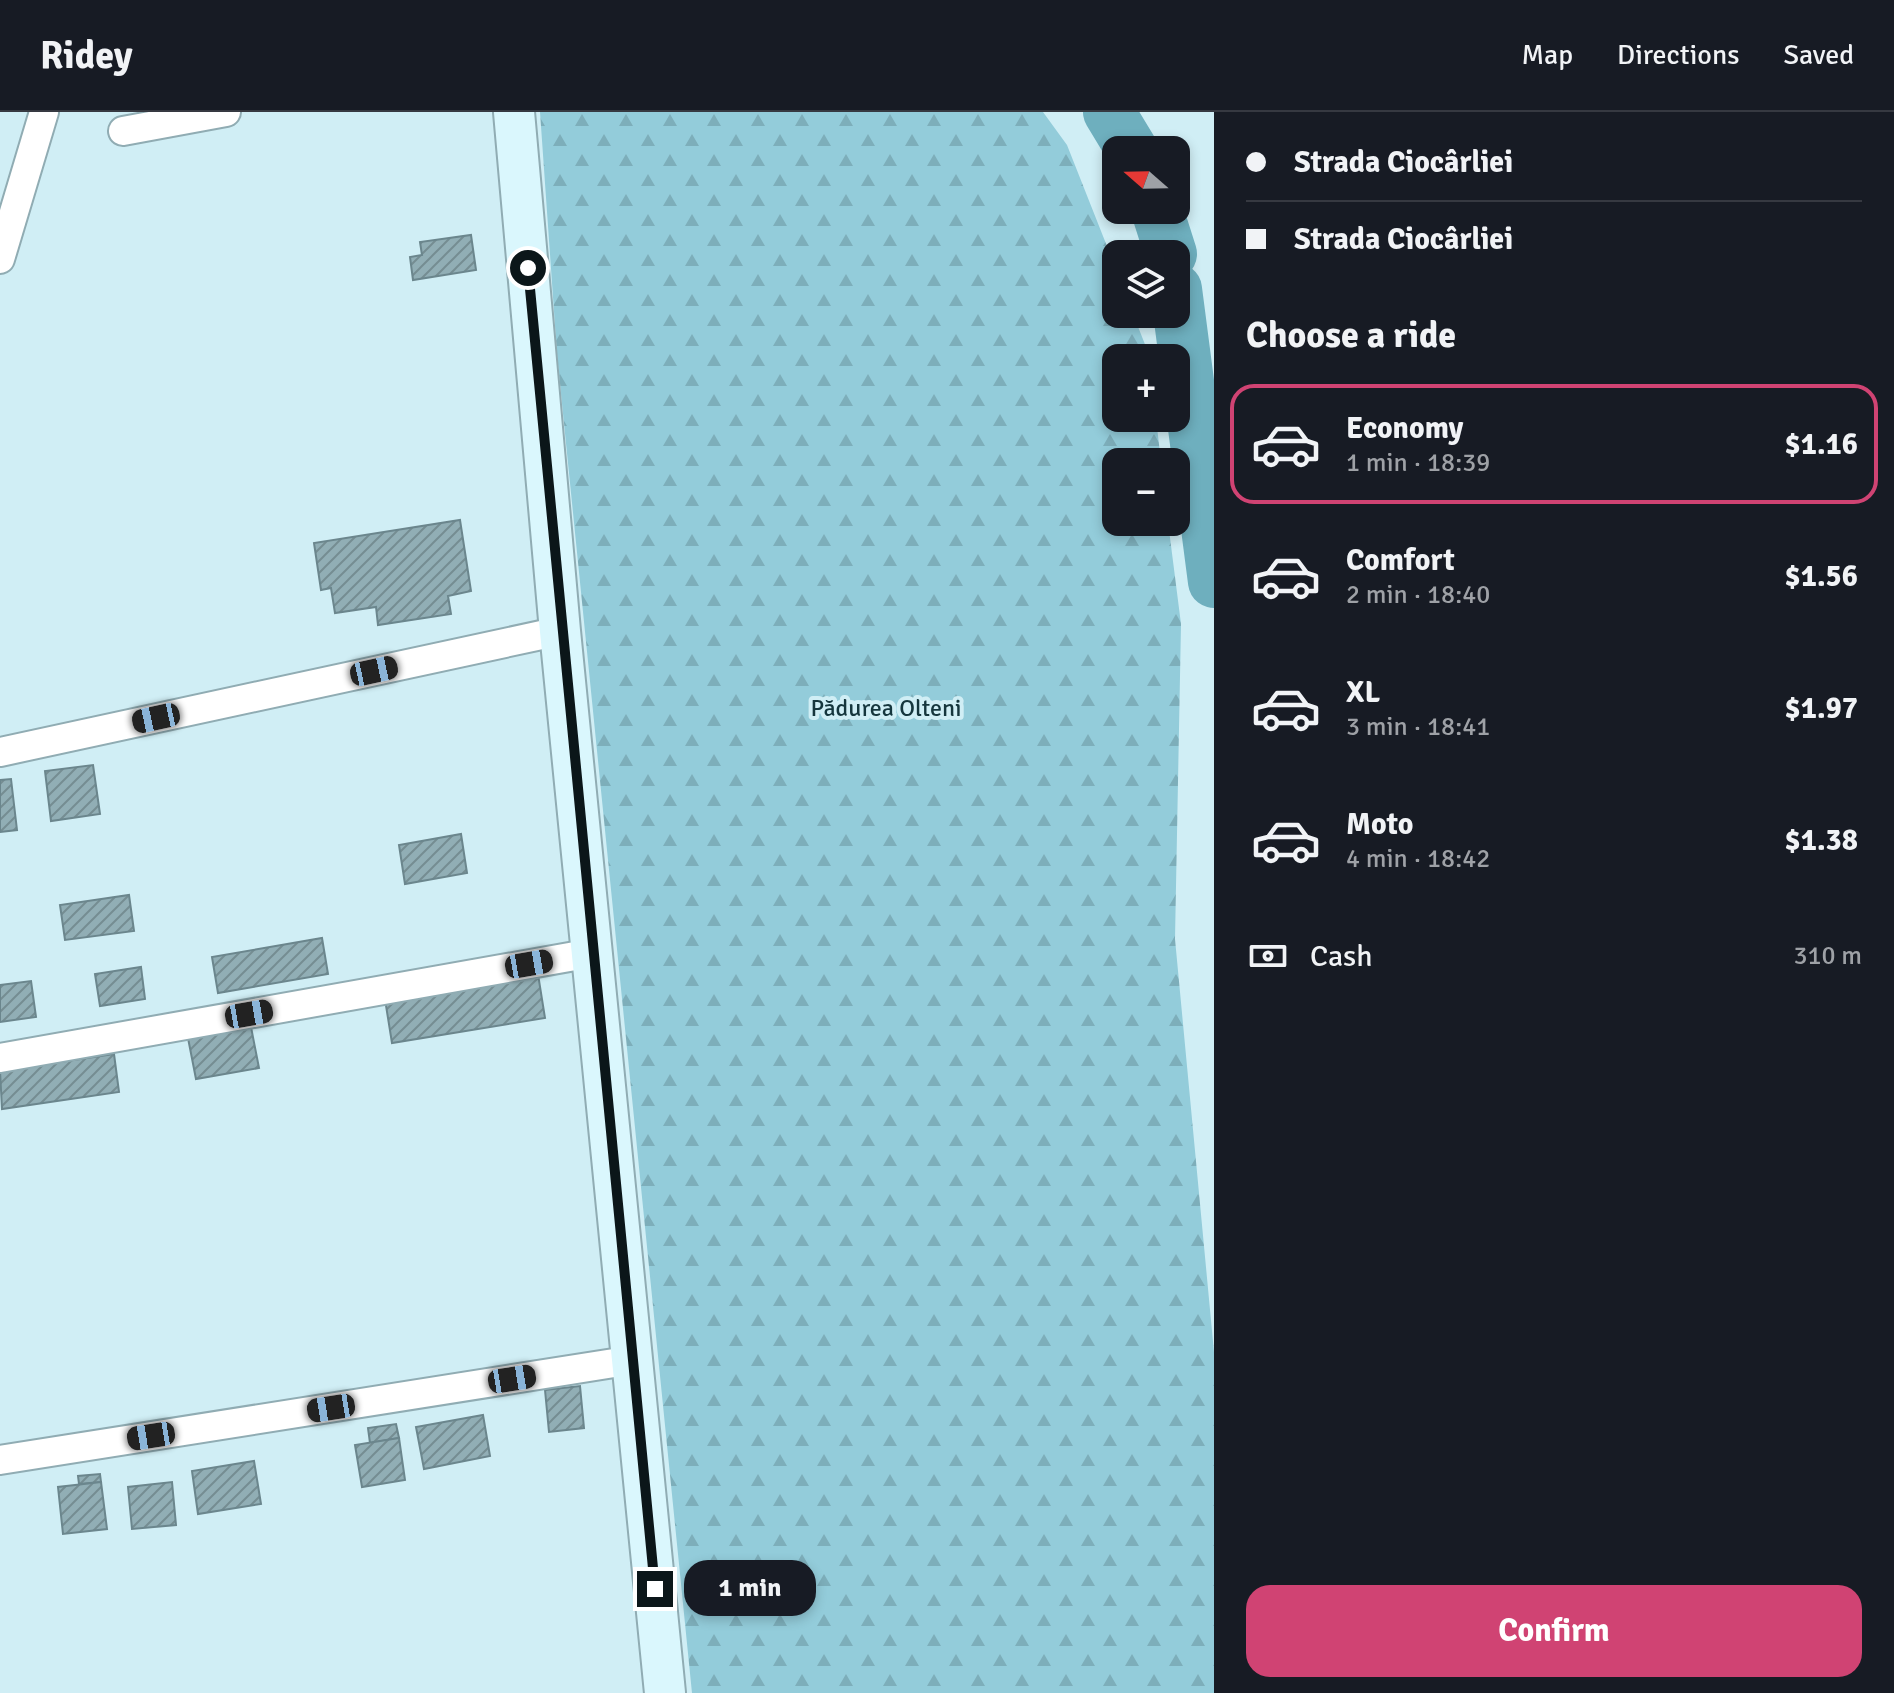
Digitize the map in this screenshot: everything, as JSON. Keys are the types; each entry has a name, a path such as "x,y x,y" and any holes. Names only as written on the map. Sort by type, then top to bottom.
{"street":[{"path":"0,259 44,112"},
{"path":"123,131 226,112"},
{"path":"514,112 560,631 665,1693"},
{"path":"0,752 560,631"},
{"path":"0,1058 592,953"},
{"path":"0,1460 633,1360"}],"green space":[{"name":"Pădurea Olteni","path":"540,112 1043,112 1067,145 1105,240 1102,240 1102,328 1139,328 1145,344 1102,344 1102,432 1158,432 1159,448 1102,448 1102,536 1170,536 1181,624 1175,939 1214,1352 1214,1693 692,1693 557,354"}],"building":[{"path":"471,235 476,270 413,280 410,257 422,255 420,242"},
{"path":"460,520 471,591 448,596 451,614 378,625 376,607 335,613 331,588 321,590 314,543"},
{"path":"93,765 100,814 51,821 45,771"},
{"path":"11,779 17,830 0,832 0,780"},
{"path":"461,834 467,873 405,884 399,845"},
{"path":"129,895 134,931 65,940 60,905"},
{"path":"322,938 328,974 218,993 212,957"},
{"path":"141,967 145,999 100,1006 95,974"},
{"path":"537,968 545,1018 392,1043 384,993"},
{"path":"31,981 36,1017 0,1022 0,985"},
{"path":"251,1027 259,1068 196,1079 188,1038"},
{"path":"114,1054 119,1092 2,1109 0,1071"},
{"path":"580,1386 584,1428 549,1432 545,1390"},
{"path":"483,1415 490,1456 424,1469 416,1427"},
{"path":"396,1424 399,1438 370,1443 368,1428"},
{"path":"399,1438 405,1480 362,1487 355,1445"},
{"path":"254,1461 261,1504 198,1514 192,1471"},
{"path":"100,1474 101,1482 79,1484 78,1476"},
{"path":"101,1482 107,1529 63,1534 58,1487"},
{"path":"172,1482 176,1525 132,1529 128,1487"}],"waterway":[{"path":"1109,112 1124,136"},
{"path":"1161,224 1167,240"},
{"path":"1181,328 1214,582"}],"route":[{"path":"528,268 560,631 655,1589"}]}
